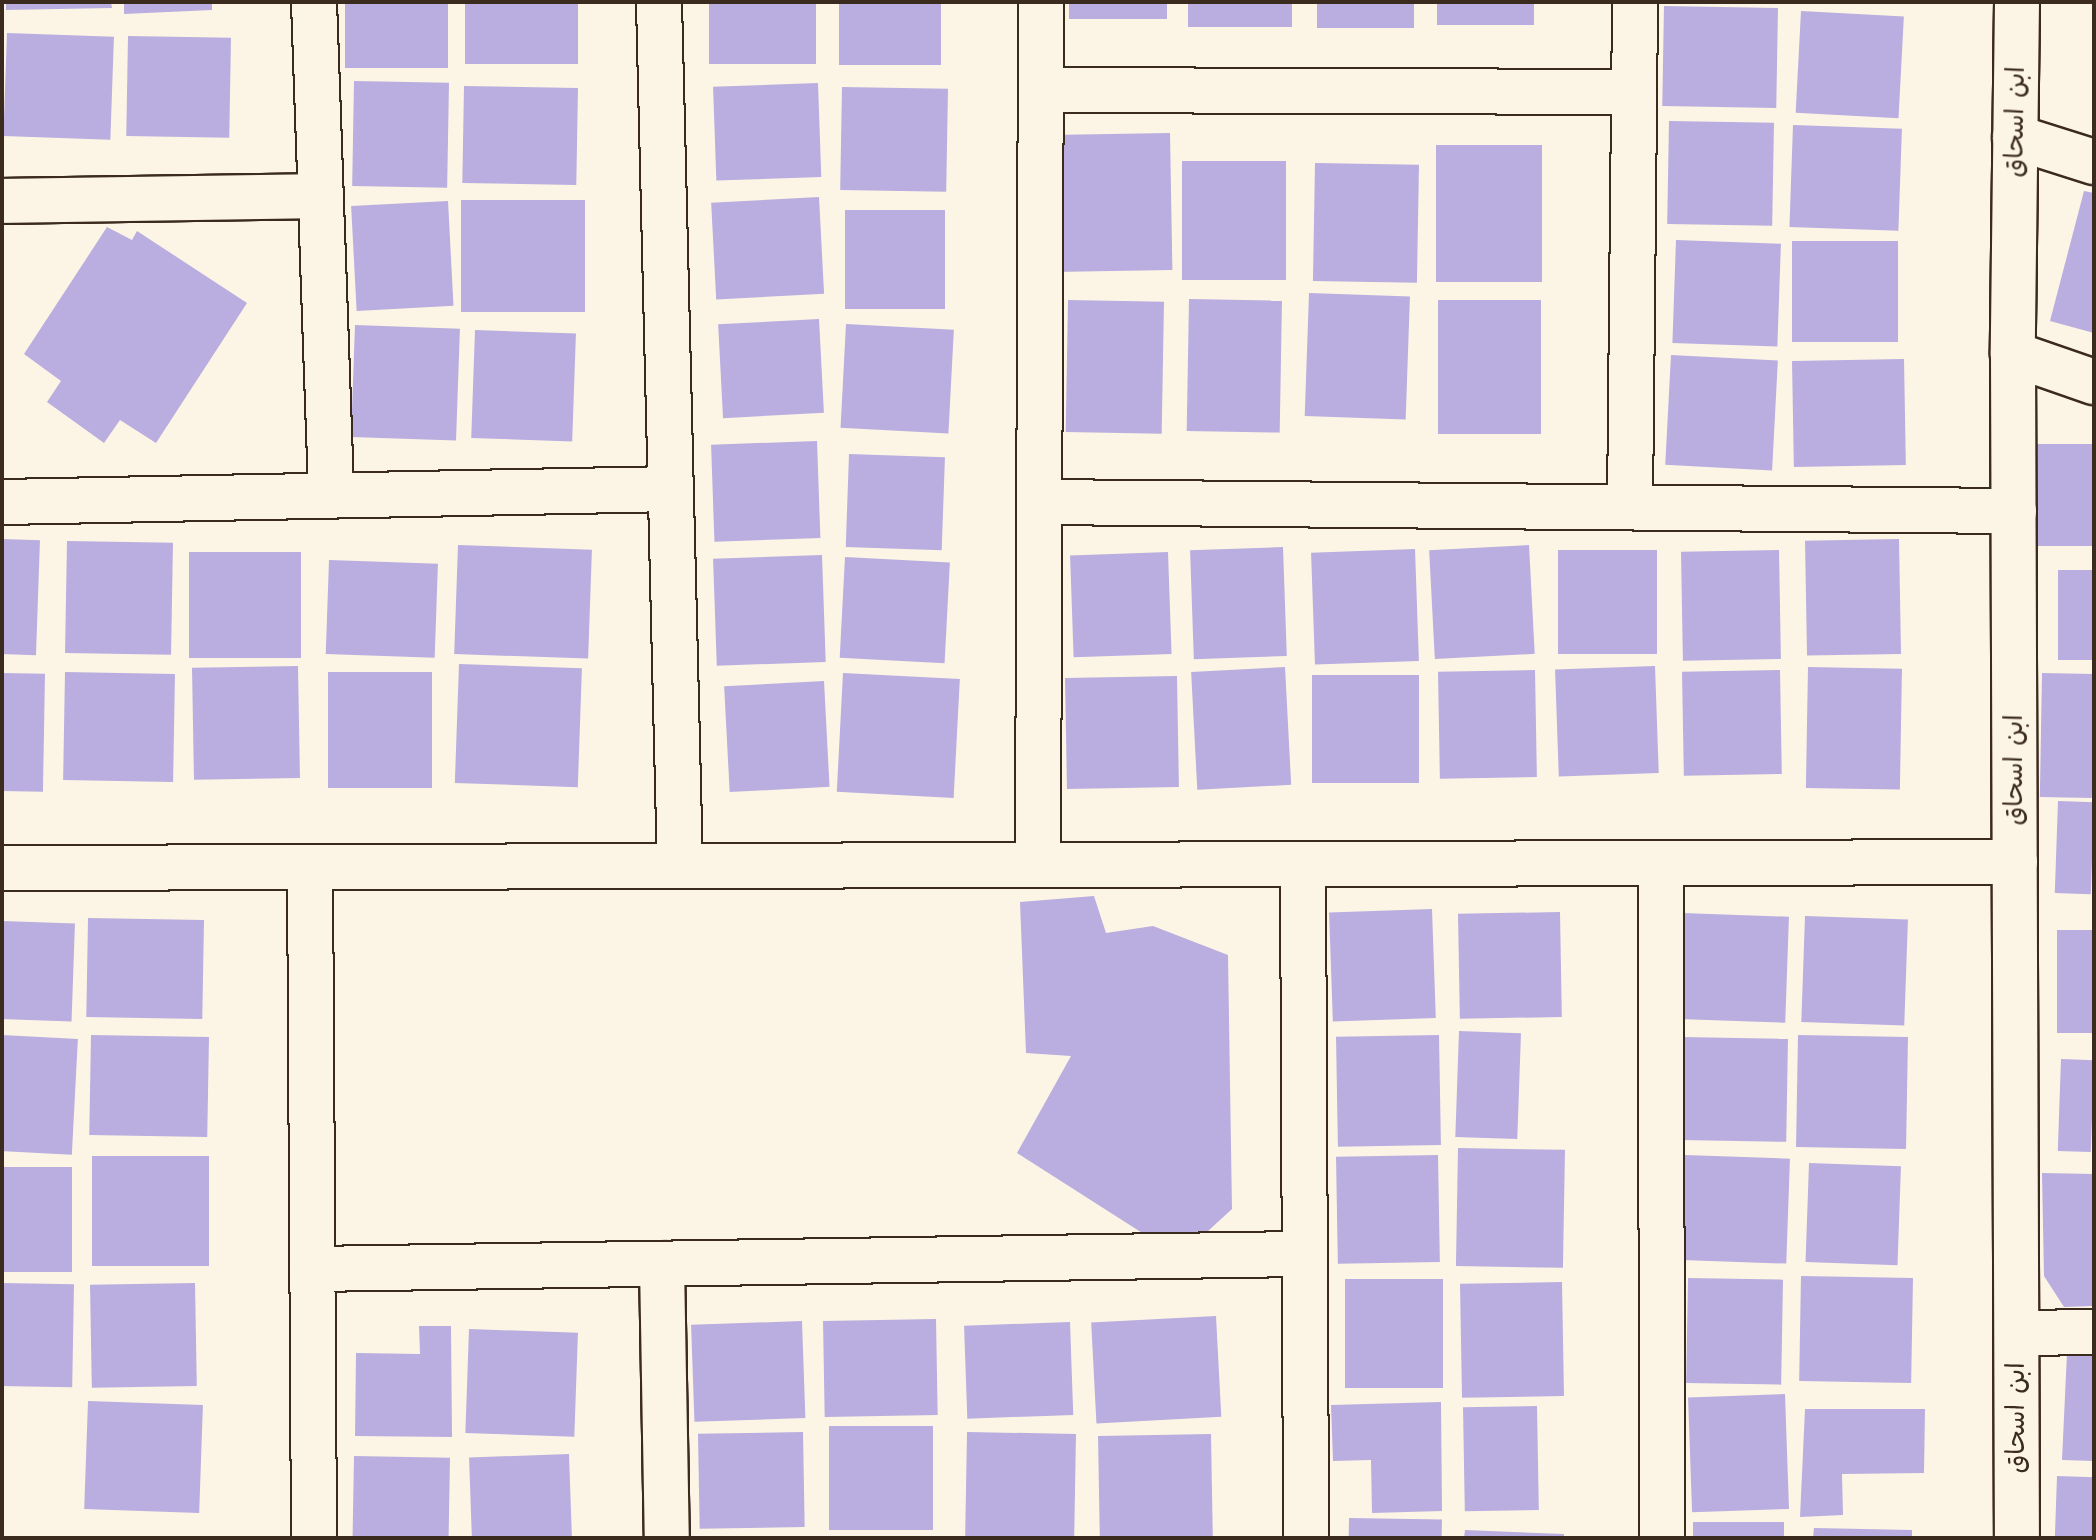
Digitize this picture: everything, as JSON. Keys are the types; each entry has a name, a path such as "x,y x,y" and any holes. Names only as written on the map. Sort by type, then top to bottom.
{"street":[{"path":"314,2 331,496"},
{"path":"659,2 680,866"},
{"path":"1038,865 1041,2"},
{"path":"1630,507 1635,2"},
{"name":"ابن اسحاق","path":"2017,2 2013,354 2017,1538"},
{"path":"1041,90 1634,92"},
{"path":"2015,137 2094,162"},
{"path":"2,201 320,196"},
{"path":"2013,354 2094,382"},
{"path":"2,502 671,489"},
{"path":"1039,502 2014,511"},
{"path":"2,868 2015,862"},
{"path":"1661,863 1662,1538"},
{"path":"1303,864 1306,1538"},
{"path":"310,867 314,1538"},
{"path":"312,1269 1304,1254"},
{"path":"662,1264 667,1538"},
{"path":"2017,1333 2094,1332"}],"building":[{"path":"6,2 111,2 112,8 6,10"},
{"path":"124,2 212,2 212,10 124,14"},
{"path":"345,2 448,2 448,68 345,68"},
{"path":"465,2 578,2 578,64 465,64"},
{"path":"709,2 816,2 816,64 709,64"},
{"path":"839,2 941,2 941,65 839,65"},
{"path":"1069,2 1167,2 1167,19 1069,19"},
{"path":"1188,2 1292,2 1292,27 1188,27"},
{"path":"1317,2 1414,2 1414,28 1317,28"},
{"path":"1437,2 1534,2 1534,25 1437,25"},
{"path":"1664,6 1778,8 1776,108 1662,106"},
{"path":"1801,11 1904,16 1899,118 1796,113"},
{"path":"7,33 114,37 110,140 3,136"},
{"path":"128,36 231,38 229,138 126,136"},
{"path":"354,81 449,83 447,188 352,186"},
{"path":"818,83 821,177 716,181 713,87"},
{"path":"464,86 578,88 576,185 462,183"},
{"path":"842,87 948,89 946,192 840,190"},
{"path":"1669,121 1774,123 1772,226 1667,224"},
{"path":"1793,125 1902,129 1898,231 1789,227"},
{"path":"1170,133 1172,270 1052,272 1050,135"},
{"path":"1436,145 1542,145 1542,282 1436,282"},
{"path":"1182,161 1286,161 1286,280 1182,280"},
{"path":"1315,163 1419,165 1417,283 1313,281"},
{"path":"2084,191 2094,193 2094,333 2050,321"},
{"path":"819,197 824,294 716,300 711,203"},
{"path":"461,200 585,200 585,312 461,312"},
{"path":"448,201 453,306 357,311 351,206"},
{"path":"845,210 945,210 945,309 845,309"},
{"path":"107,227 132,240 137,231 247,303 156,443 120,420 104,443 47,402 61,381 24,354"},
{"path":"1676,240 1781,244 1777,347 1672,343"},
{"path":"1792,241 1898,241 1898,342 1792,342"},
{"path":"1309,293 1410,297 1406,419 1305,416"},
{"path":"1189,299 1282,301 1280,433 1187,431"},
{"path":"1068,300 1164,302 1162,434 1066,432"},
{"path":"1438,300 1541,300 1541,434 1438,434"},
{"path":"819,319 824,413 723,418 718,324"},
{"path":"846,324 954,330 948,434 841,428"},
{"path":"355,325 460,329 456,441 351,437"},
{"path":"475,330 576,334 572,441 471,438"},
{"path":"1671,355 1778,361 1772,470 1665,465"},
{"path":"1904,359 1906,465 1794,467 1792,361"},
{"path":"817,441 820,538 714,542 711,445"},
{"path":"2036,444 2094,444 2094,546 2036,546"},
{"path":"849,454 945,457 942,550 846,547"},
{"path":"2,539 40,540 36,655 2,654"},
{"path":"1899,539 1901,654 1807,656 1805,541"},
{"path":"67,541 173,543 171,655 65,653"},
{"path":"458,545 592,550 588,659 454,654"},
{"path":"1529,545 1535,654 1435,659 1429,550"},
{"path":"1283,547 1287,656 1194,659 1190,550"},
{"path":"1415,549 1419,661 1315,665 1311,553"},
{"path":"1558,550 1657,550 1657,654 1558,654"},
{"path":"1779,550 1781,659 1683,661 1681,552"},
{"path":"189,552 301,552 301,658 189,658"},
{"path":"1168,552 1172,654 1074,657 1070,555"},
{"path":"822,555 826,662 717,666 713,559"},
{"path":"845,557 950,562 945,663 840,658"},
{"path":"329,560 438,564 435,658 326,654"},
{"path":"2058,570 2094,570 2094,660 2058,660"},
{"path":"459,664 582,668 578,787 455,783"},
{"path":"298,666 300,778 194,780 192,668"},
{"path":"1655,666 1659,773 1559,776 1555,669"},
{"path":"1285,667 1291,785 1197,790 1191,672"},
{"path":"1808,667 1902,669 1900,790 1806,788"},
{"path":"1535,670 1537,777 1440,779 1438,672"},
{"path":"1780,670 1782,774 1684,776 1682,672"},
{"path":"65,672 175,674 173,782 63,780"},
{"path":"328,672 432,672 432,788 328,788"},
{"path":"2,673 45,674 43,792 2,791"},
{"path":"843,673 960,679 954,798 837,792"},
{"path":"2042,673 2094,674 2092,798 2040,797"},
{"path":"1312,675 1419,675 1419,783 1312,783"},
{"path":"1177,676 1179,787 1067,789 1065,678"},
{"path":"824,681 830,787 730,792 724,686"},
{"path":"2058,801 2094,802 2091,894 2055,893"},
{"path":"1094,896 1106,933 1153,926 1228,955 1232,1209 1208,1231 1147,1236 1017,1153 1071,1056 1026,1053 1020,902"},
{"path":"1432,909 1436,1018 1333,1022 1329,913"},
{"path":"1560,912 1562,1017 1460,1019 1458,914"},
{"path":"1682,913 1789,917 1785,1023 1678,1019"},
{"path":"1805,916 1908,920 1904,1026 1801,1022"},
{"path":"88,918 204,920 202,1019 86,1017"},
{"path":"2,921 75,924 72,1021 2,1019"},
{"path":"2057,930 2094,930 2094,1033 2057,1033"},
{"path":"1459,1031 1521,1033 1517,1139 1455,1137"},
{"path":"2,1035 78,1039 72,1155 2,1151"},
{"path":"91,1035 209,1037 207,1137 89,1135"},
{"path":"1439,1035 1441,1145 1338,1147 1336,1037"},
{"path":"1798,1035 1908,1037 1906,1149 1796,1147"},
{"path":"1682,1037 1788,1039 1786,1142 1680,1140"},
{"path":"2061,1059 2094,1060 2091,1152 2058,1151"},
{"path":"1458,1148 1565,1150 1563,1268 1456,1266"},
{"path":"1438,1155 1440,1262 1338,1264 1336,1157"},
{"path":"1685,1155 1790,1159 1786,1264 1681,1260"},
{"path":"92,1156 209,1156 209,1266 92,1266"},
{"path":"1809,1163 1901,1166 1897,1265 1806,1262"},
{"path":"2,1167 72,1167 72,1272 2,1272"},
{"path":"2042,1173 2094,1174 2094,1306 2064,1307 2044,1276"},
{"path":"1801,1276 1913,1278 1911,1383 1799,1381"},
{"path":"1688,1278 1783,1280 1781,1385 1686,1383"},
{"path":"1345,1279 1443,1279 1443,1388 1345,1388"},
{"path":"1562,1282 1564,1396 1462,1398 1460,1284"},
{"path":"2,1283 74,1284 72,1387 2,1386"},
{"path":"195,1283 197,1386 92,1388 90,1285"},
{"path":"1216,1316 1221,1417 1096,1423 1091,1323"},
{"path":"936,1319 938,1415 825,1417 823,1321"},
{"path":"802,1321 805,1418 694,1422 691,1325"},
{"path":"1070,1322 1073,1415 967,1419 964,1326"},
{"path":"419,1326 451,1326 452,1437 355,1436 356,1353 420,1354"},
{"path":"469,1329 578,1333 574,1437 465,1433"},
{"path":"2067,1353 2094,1354 2094,1461 2062,1460"},
{"path":"1785,1394 1789,1509 1692,1512 1688,1397"},
{"path":"88,1401 203,1405 199,1513 84,1509"},
{"path":"1441,1402 1442,1511 1372,1513 1371,1460 1333,1461 1331,1405"},
{"path":"1537,1406 1539,1510 1465,1511 1463,1407"},
{"path":"1805,1409 1925,1409 1924,1473 1842,1474 1843,1515 1800,1517"},
{"path":"829,1426 933,1426 933,1530 829,1530"},
{"path":"803,1432 805,1527 700,1529 698,1434"},
{"path":"967,1432 1076,1434 1074,1538 965,1538"},
{"path":"1211,1434 1213,1538 1100,1538 1098,1436"},
{"path":"569,1454 572,1538 472,1538 469,1457"},
{"path":"354,1456 450,1458 449,1538 353,1538"},
{"path":"2057,1476 2094,1477 2092,1538 2055,1538"},
{"path":"1349,1518 1442,1520 1442,1538 1349,1538"},
{"path":"1693,1522 1784,1522 1784,1538 1693,1538"},
{"path":"1814,1528 1912,1530 1912,1538 1813,1538"},
{"path":"1465,1530 1564,1534 1564,1538 1464,1538"}]}
